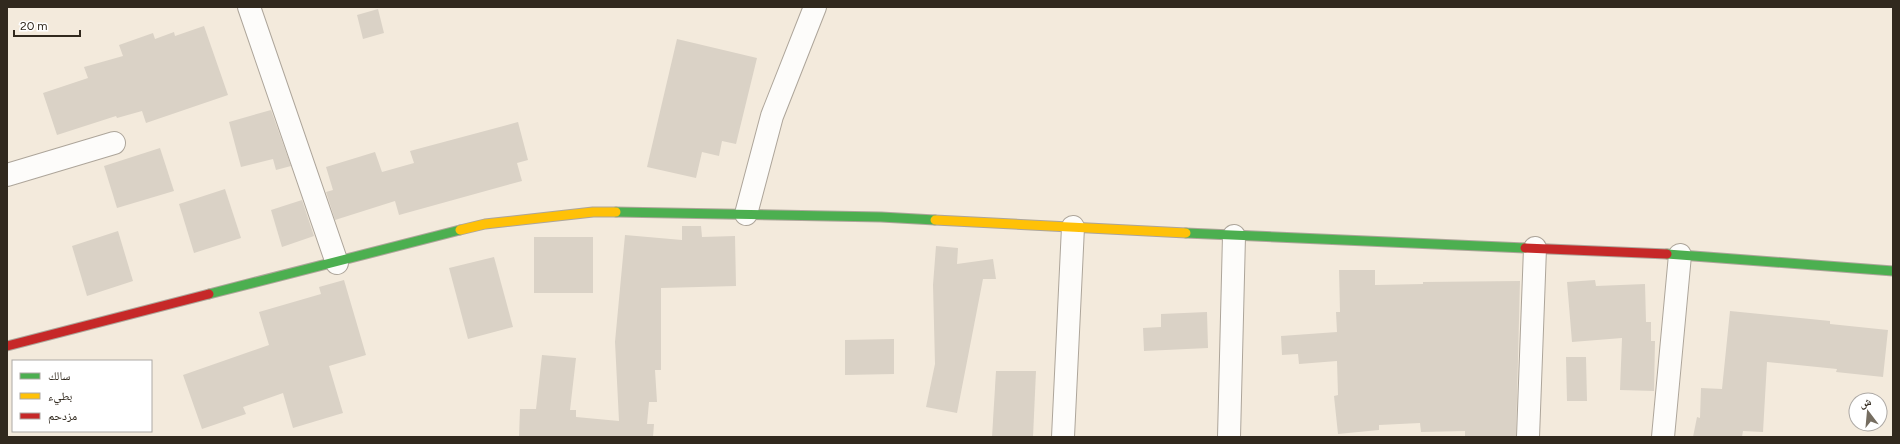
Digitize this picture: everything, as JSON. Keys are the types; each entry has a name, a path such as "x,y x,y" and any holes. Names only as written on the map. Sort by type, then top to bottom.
{"main road":[{"path":"7,346 485,224 593,212 889,217 1234,236 1680,255 1893,271"}],"street":[{"path":"249,7 337,263"},
{"path":"746,214 772,116 816,7"},
{"path":"7,176 114,143"},
{"path":"1063,437 1073,227"},
{"path":"1229,437 1234,236"},
{"path":"1528,437 1534,248"},
{"path":"1663,437 1680,255"}],"building":[{"path":"378,9 384,33 363,39 357,15"},
{"path":"204,26 228,95 146,123 142,111 117,118 116,116 57,135 43,93 88,78 84,67 123,56 119,45 153,33 155,39 174,32 175,36"},
{"path":"677,39 757,58 736,144 722,141 719,156 702,152 696,178 647,167"},
{"path":"271,110 291,166 276,170 273,159 241,167 229,122"},
{"path":"518,122 528,160 517,163 522,181 399,215 395,201 335,220 326,192 333,190 326,167 375,152 382,172 414,163 410,151"},
{"path":"160,148 174,191 117,208 104,166"},
{"path":"225,189 241,238 194,253 179,204"},
{"path":"302,200 314,236 282,247 271,210"},
{"path":"682,226 701,226 702,237 735,236 736,286 661,288 661,370 655,370 657,402 649,402 647,424 654,424 653,437 519,437 520,409 536,409 542,355 576,358 570,410 576,410 576,417 619,421 615,342 625,235 682,240"},
{"path":"118,231 133,281 87,296 72,246"},
{"path":"534,237 593,237 593,293 534,293"},
{"path":"936,246 958,248 957,264 993,259 996,279 983,279 957,413 926,407 935,364 933,285"},
{"path":"494,257 513,327 468,339 449,268"},
{"path":"1339,270 1375,270 1375,285 1423,284 1423,282 1520,281 1516,437 1465,436 1465,431 1421,432 1420,423 1379,425 1379,430 1338,434 1334,396 1338,395 1337,361 1299,364 1298,354 1282,355 1281,336 1337,332 1336,312 1340,312"},
{"path":"344,280 366,355 329,366 343,413 293,428 283,393 243,407 246,414 202,429 183,375 269,345 259,312 321,294 319,287"},
{"path":"1595,280 1596,286 1645,284 1646,322 1651,322 1651,341 1655,341 1654,391 1620,390 1622,338 1572,342 1567,282"},
{"path":"1730,311 1830,321 1830,324 1888,330 1883,377 1836,372 1837,369 1767,362 1763,432 1743,431 1742,437 1693,437 1697,417 1700,418 1701,388 1722,389"},
{"path":"1207,312 1208,348 1144,351 1143,328 1161,327 1161,314"},
{"path":"894,339 894,374 845,375 845,340"},
{"path":"1566,357 1586,357 1587,401 1567,401"},
{"path":"996,371 1036,371 1033,437 992,437"}],"traffic: fast":[{"path":"616,212 881,217 935,220"},
{"path":"209,294 460,230"},
{"path":"1186,233 1525,248"},
{"path":"1667,254 1893,271"}],"traffic: slow":[{"path":"460,230 485,224 593,212 616,212"},
{"path":"935,220 1186,233"}],"traffic: jam":[{"path":"1525,248 1667,254"},
{"path":"7,346 209,294"}]}
